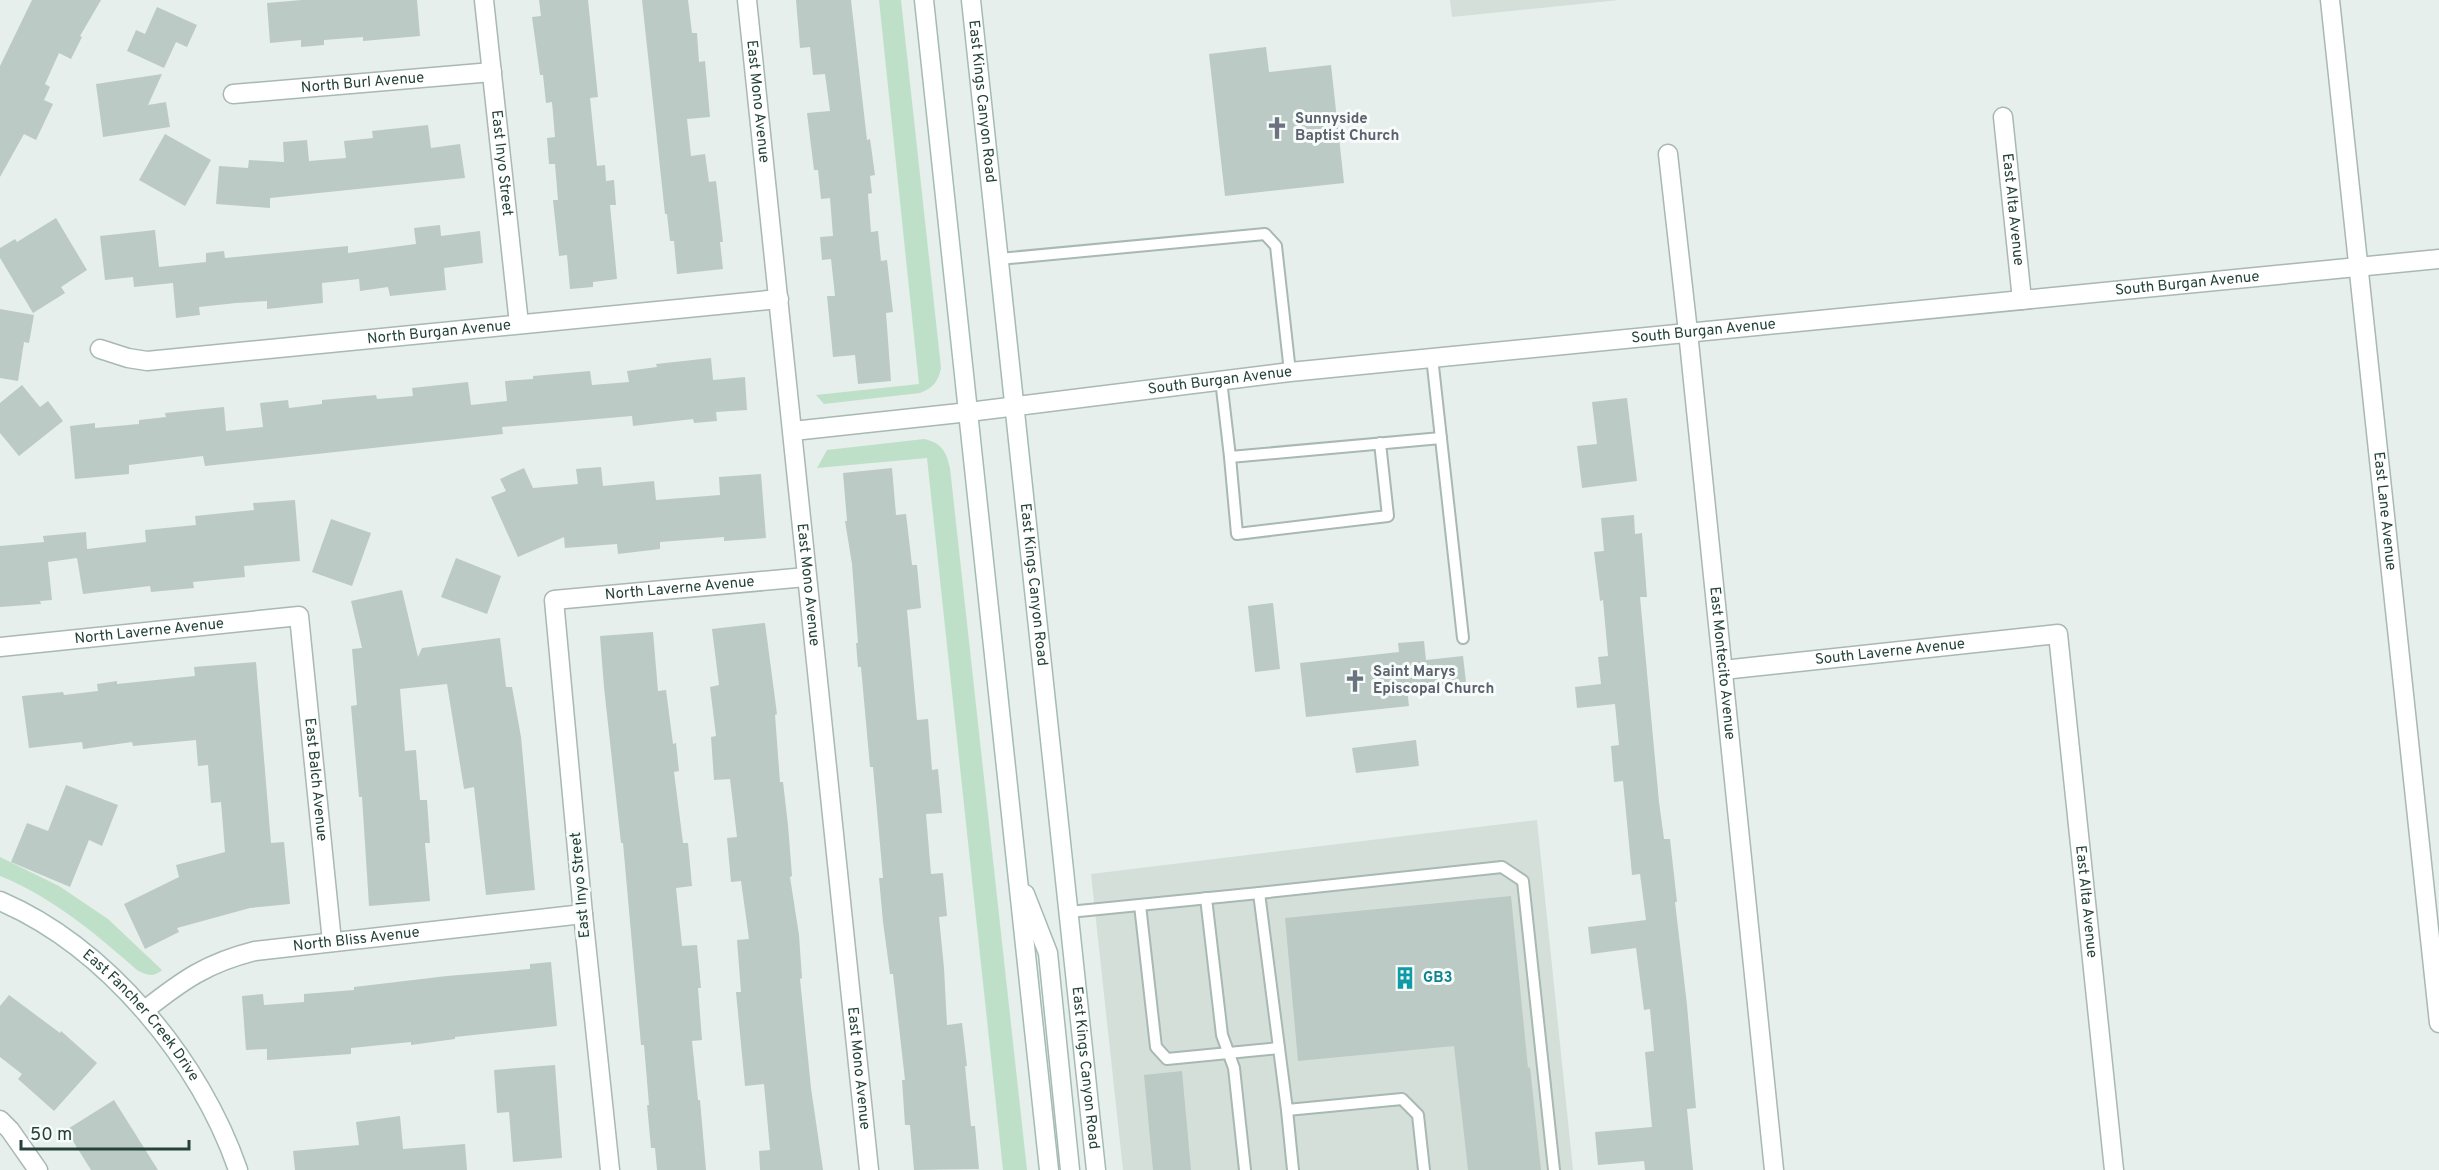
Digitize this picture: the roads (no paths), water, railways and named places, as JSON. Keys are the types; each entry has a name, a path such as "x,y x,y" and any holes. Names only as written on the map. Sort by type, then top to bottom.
{"street":[{"name":"East Inyo Street","path":"484,0 519,324"},
{"name":"East Mono Avenue","path":"747,0 869,1170"},
{"path":"924,0 1049,1170"},
{"name":"East Kings Canyon Road","path":"971,0 1096,1170"},
{"name":"East Lane Avenue","path":"2330,0 2439,1023"},
{"name":"North Burl Avenue","path":"233,94 492,72"},
{"name":"East Alta Avenue","path":"2003,117 2022,300"},
{"name":"East Montecito Avenue","path":"1668,154 1774,1170"},
{"name":"South Burgan Avenue","path":"969,412 1221,380 1432,357 2439,259"},
{"name":"North Burgan Avenue","path":"100,349 147,361 779,299"},
{"path":"793,431 969,412"},
{"name":"North Laverne Avenue","path":"554,600 806,577"},
{"name":"East Inyo Street","path":"554,600 583,914 610,1170"},
{"name":"North Laverne Avenue","path":"0,647 299,616"},
{"name":"East Balch Avenue","path":"299,616 332,942"},
{"name":"East Alta Avenue","path":"2058,634 2114,1170"},
{"name":"South Laverne Avenue","path":"1723,670 2058,634"},
{"path":"1017,873 1048,952 1070,1170"},
{"name":"East Fancher Creek Drive","path":"0,902 49,929 87,955 145,1010 178,1056 212,1110 238,1170"},
{"name":"North Bliss Avenue","path":"145,1010 195,973 225,958 255,951 583,914"},
{"path":"0,1120 10,1130 38,1170"}],"lane":[{"path":"999,260 1265,234 1276,246 1290,372"},
{"path":"1432,357 1463,638"},
{"path":"1221,380 1237,534 1388,516 1380,443"},
{"path":"1230,457 1441,438"},
{"path":"1068,912 1502,867 1523,881 1554,1170"},
{"path":"1259,893 1293,1170"},
{"path":"1206,898 1221,1035 1234,1068 1245,1170"},
{"path":"1140,905 1156,1047 1167,1059 1279,1048"},
{"path":"1287,1110 1402,1099 1418,1115 1424,1170"}],"place":[{"name":"Sunnyside Baptist Church","path":"1277,128"},
{"name":"Saint Marys Episcopal Church","path":"1355,681"},
{"name":"GB3","path":"1405,978"}]}
